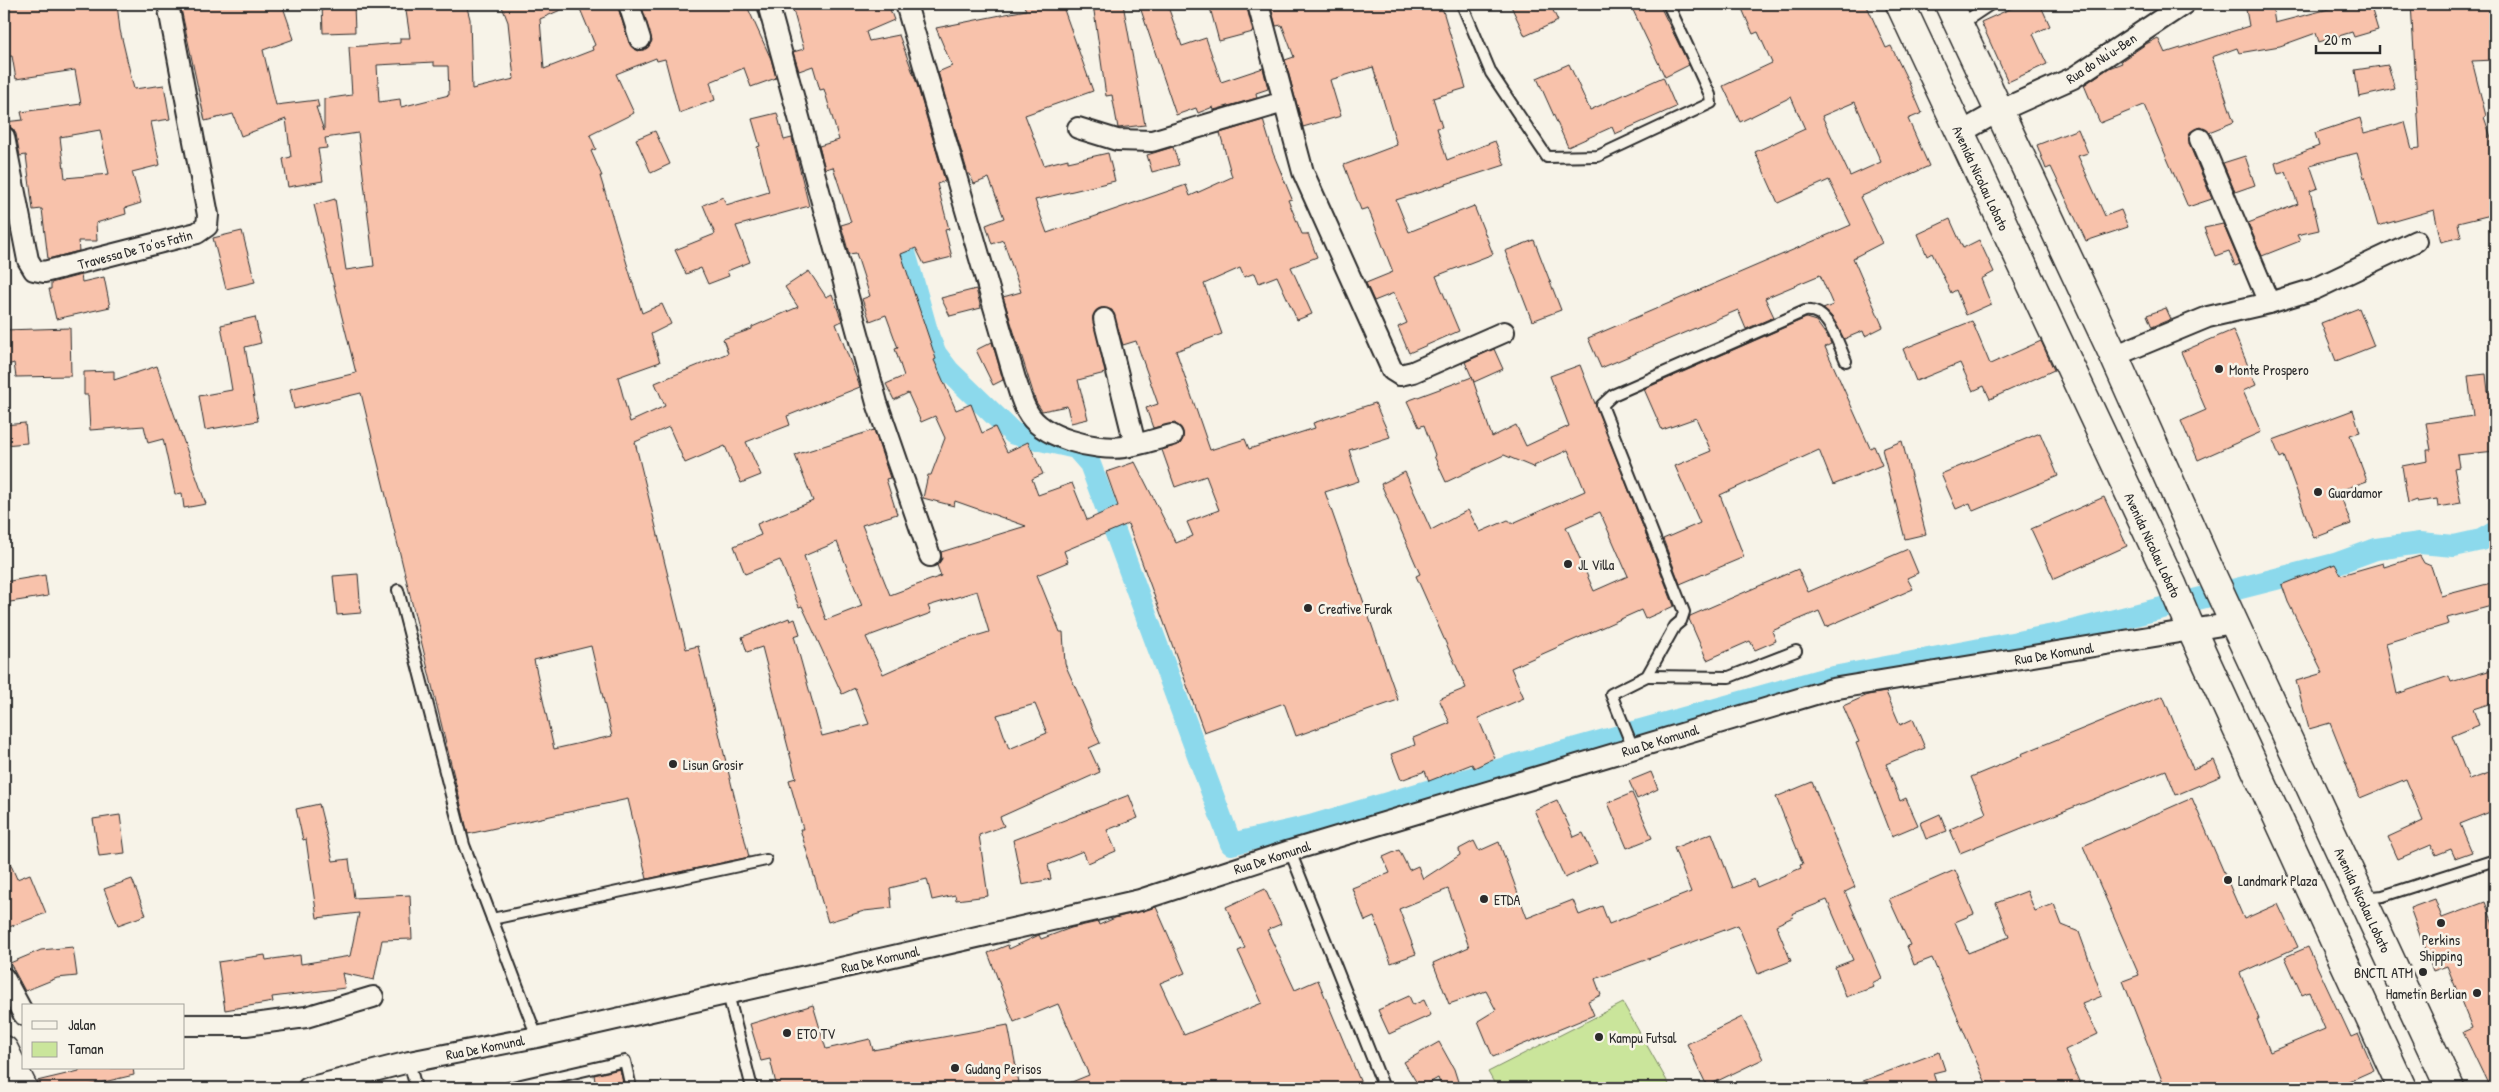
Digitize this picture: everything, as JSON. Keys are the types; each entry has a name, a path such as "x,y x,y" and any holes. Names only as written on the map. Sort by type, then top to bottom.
{"main road":[{"name":"Avenida Nicolau Lobato","path":"1900,4 2172,584 2189,626 2402,1088"},
{"name":"Avenida Nicolau Lobato","path":"1954,15 2114,356 2210,571 2450,1088"},
{"path":"4,1050 23,1088"}],"street":[{"name":"Travessa De To’os Fatin","path":"4,137 28,260 34,270 44,272 197,233 206,226 208,215 168,4"},
{"path":"629,4 640,40"},
{"path":"768,4 877,403 930,556"},
{"path":"906,4 1015,379 1027,413 1045,430 1071,441 1097,447 1124,447 1172,435"},
{"path":"1258,4 1304,172 1392,370 1400,375 1413,372 1504,332"},
{"name":"Rua do Nu'u-Ben","path":"1960,134 1999,111 2073,78 2184,4"},
{"path":"1078,128 1117,140 1152,141 1284,102"},
{"path":"2200,139 2269,303"},
{"path":"2114,356 2189,324 2315,289 2416,241"},
{"path":"1104,319 1135,444"},
{"name":"Rua De Komunal","path":"308,1088 408,1062 537,1037 1140,900 1290,851 1832,689 2189,626 2234,623"},
{"path":"4,978 22,1011"},
{"path":"185,1025 246,1025 306,1017 373,998"}],"lane":[{"path":"1462,4 1491,73 1547,157 1580,158 1598,156 1711,103 1710,95 1668,4"},
{"path":"1954,15 1991,4"},
{"path":"1647,676 1676,626 1681,621 1684,612 1602,405 1606,400 1805,311 1815,310 1824,315 1846,361"},
{"path":"398,590 464,845 537,1037"},
{"path":"1633,748 1611,694 1647,676 1729,677 1796,651"},
{"path":"1290,851 1384,1088"},
{"path":"492,919 766,860"},
{"path":"2362,898 2383,896 2495,860"},
{"path":"728,994 752,1088"},
{"path":"508,1088 625,1061 631,1088"},
{"path":"408,1062 416,1088"}],"green space":[{"name":"Kampu Futsal","path":"1623,1003 1671,1088 1497,1088 1488,1072"}],"building":[{"path":"29,4 117,4 120,30 134,89 164,85 170,119 151,122 160,165 132,172 141,203 125,208 126,214 96,223 97,241 78,241 79,251 48,259 42,209 33,210 26,155 20,156 16,134 13,129 4,125 4,122 23,120 21,112 81,104 75,70 16,79 12,56 4,57 4,8","holes":["100,130 109,174 65,178 60,137"]},
{"path":"180,4 282,4 294,39 263,50 276,105 317,100 319,107 316,107 324,131 324,99 352,95 349,47 400,43 400,38 410,38 405,4 466,4 470,19 472,89 514,79 508,22 501,4 574,4 540,19 544,69 593,50 592,47 595,45 578,4 617,4 629,43 638,51 648,47 652,41 641,4 746,4 771,59 776,78 751,87 744,68 710,82 715,100 679,113 665,59 657,61 656,58 616,74 634,113 590,135 596,149 591,151 602,176 600,176 642,313 662,304 671,324 651,334 660,362 618,377 630,422 665,406 655,383 728,353 723,339 752,329 752,327 798,307 785,287 809,271 826,297 832,294 842,321 836,324 860,387 787,416 790,425 746,442 761,475 741,483 725,446 685,463 669,427 635,442 686,649 698,646 749,857 647,879 628,799 468,834 361,393 294,409 290,389 356,373 314,205 335,199 346,270 374,266 358,133 325,138 327,148 318,149 323,181 288,187 283,159 291,157 286,119 241,136 233,114 205,121","holes":["434,62 434,66 448,66 449,95 401,107 400,99 379,102 377,65","591,646 612,736 554,749 534,660"]},
{"path":"322,4 354,4 355,32 323,33"},
{"path":"801,4 888,4 894,20 866,32 869,41 899,35 916,81 945,181 937,184 949,229 945,230 952,257 924,264 916,248 901,254 936,359 934,360 956,410 971,404 982,433 995,427 1007,452 1028,442 1043,474 1032,479 1038,495 1072,483 1087,520 1118,506 1106,472 1135,462 1176,543 1193,536 1187,522 1219,510 1206,476 1175,487 1162,450 1180,444 1183,439 1183,432 1175,423 1153,428 1146,408 1158,404 1136,341 1123,345 1112,310 1101,308 1093,316 1105,373 1078,380 1088,419 1071,423 1067,406 1042,411 1036,402 1003,297 1021,292 1003,240 992,244 986,225 1004,218 989,178 974,184 970,174 968,174 938,72 952,66 936,28 1026,10 1023,4 1062,4 1093,91 1025,115 1044,165 1108,153 1115,181 1035,200 1047,233 1186,185 1190,196 1232,177 1220,133 1263,120 1273,153 1292,199 1288,200 1302,234 1308,234 1317,257 1291,267 1312,314 1297,320 1277,276 1259,283 1255,273 1244,277 1240,268 1204,284 1222,334 1176,351 1210,450 1245,439 1249,449 1315,428 1313,423 1375,403 1390,437 1349,450 1359,481 1325,492 1398,700 1296,736 1284,703 1204,732 1128,524 1064,551 1068,562 1037,575 1060,632 1063,632 1065,664 1100,743 1089,748 1100,772 1000,817 1004,826 979,835 988,896 956,900 955,895 932,900 927,879 890,888 892,908 864,911 828,922 800,829 803,829 789,780 796,778 762,647 747,652 742,637 789,618 790,621 795,619 800,634 794,636 822,736 869,724 855,688 842,694 802,606 799,607 780,560 745,574 734,546 761,535 757,524 813,501 795,455 874,430 890,478 886,479 897,514 862,525 890,595 941,576 937,565 942,559 941,552 1026,526 955,501 954,506 923,498 928,475 931,475 945,438 935,416 921,422 908,393 894,400 886,384 904,376 895,349 898,348 886,315 870,321 862,299 870,296 856,253 849,254 841,225 851,222 833,167 825,169 819,146 839,140 824,89 820,90 813,66 799,71 793,52 804,49 792,6","holes":["837,542 862,606 826,620 804,556","977,591 989,632 953,643 883,674 866,637 931,613 928,606","1035,704 1047,733 1009,749 997,715"]},
{"path":"1093,4 1123,4 1145,125 1118,128 1112,95 1106,96"},
{"path":"1139,4 1167,4 1182,46 1206,38 1221,82 1263,68 1268,89 1256,93 1257,98 1214,110 1213,107 1198,113 1196,108 1176,115"},
{"path":"1209,4 1246,4 1253,32 1219,41"},
{"path":"1270,4 1441,4 1466,88 1433,98 1442,127 1437,128 1447,160 1495,141 1505,165 1396,200 1409,232 1474,206 1493,254 1436,276 1459,331 1409,353 1398,327 1407,323 1394,293 1374,301 1366,283 1393,272 1368,208 1361,210 1344,165 1397,145 1373,67 1330,80 1341,116 1303,127 1285,60 1294,57 1282,25 1276,26"},
{"path":"1510,4 1550,4 1558,21 1525,36"},
{"path":"1630,4 1659,4 1689,65 1665,77"},
{"path":"1740,4 1866,4 1886,48 1891,46 1909,83 1922,113 1908,119 1929,166 1860,197 1882,243 1853,258 1883,327 1865,336 1863,331 1844,339 1832,317 1823,309 1833,305 1820,275 1765,298 1774,317 1746,329 1738,310 1601,368 1588,338 1851,225 1829,180 1778,203 1755,152 1805,129 1791,97 1740,122 1723,86 1772,63 1758,32 1753,34","holes":["1855,102 1881,162 1850,176 1822,116"]},
{"path":"2021,4 2040,4 2050,26 2033,34 2047,64 2008,82 1981,22"},
{"path":"2245,4 2272,4 2275,23 2348,4 2370,4 2378,30 2354,37 2352,32 2319,42 2316,33 2280,46 2239,53 2237,48 2212,57 2234,122 2209,132 2201,127 2190,132 2189,144 2212,199 2188,207 2144,105 2100,123 2084,85 2109,68 2122,63 2121,61 2158,38 2165,53 2249,26"},
{"path":"2411,4 2495,4 2495,60 2472,61 2486,116 2484,117 2495,149 2495,214 2458,223 2461,237 2441,242 2434,210 2378,226 2357,153 2310,165 2318,188 2310,191 2319,230 2297,235 2300,241 2262,256 2248,223 2298,204 2286,172 2278,174 2275,163 2319,146 2315,133 2360,118 2364,133 2405,122 2412,149 2420,148"},
{"path":"1569,64 1590,110 1663,77 1676,107 1615,134 1612,127 1568,147 1537,78"},
{"path":"2388,65 2395,89 2359,97 2355,70"},
{"path":"777,113 784,140 792,138 809,206 736,226 750,262 727,271 729,276 708,284 701,268 686,274 675,250 715,234 703,205 723,197 726,205 769,192 757,147 760,146 752,119"},
{"path":"2078,129 2088,153 2078,156 2105,216 2121,210 2128,227 2086,241 2051,167 2046,169 2037,145"},
{"path":"655,131 670,164 651,173 636,139"},
{"path":"1173,147 1179,165 1152,172 1147,155"},
{"path":"2245,156 2255,185 2235,192 2223,163"},
{"path":"1950,219 1963,248 1979,240 1994,272 1981,279 1991,304 1966,315 1956,290 1951,293 1932,253 1927,256 1918,234"},
{"path":"2223,224 2240,264 2235,266 2229,251 2215,256 2204,228"},
{"path":"242,231 255,282 226,289 213,238"},
{"path":"1534,240 1561,310 1532,321 1505,251"},
{"path":"81,275 82,282 104,277 110,307 56,319 49,289 51,289 51,283"},
{"path":"976,289 981,308 950,316 941,298"},
{"path":"2166,308 2171,319 2152,327 2147,315"},
{"path":"2359,308 2374,346 2336,361 2321,323"},
{"path":"255,317 261,343 245,347 258,421 205,430 199,396 232,390 221,325"},
{"path":"1806,318 1816,321 1829,339 1831,344 1825,347 1870,448 1874,446 1882,465 1833,485 1819,450 1720,495 1744,557 1680,584 1663,539 1700,523 1675,466 1711,451 1696,418 1662,430 1644,389"},
{"path":"1972,321 1990,364 2041,341 2054,370 1990,399 1984,386 1973,391 1960,363 1916,381 1903,349"},
{"path":"70,328 71,376 16,377 14,363 4,366 4,330"},
{"path":"2233,330 2256,385 2243,391 2261,432 2198,460 2181,421 2206,410 2181,352"},
{"path":"992,342 1003,380 993,385 976,350"},
{"path":"1494,349 1503,369 1474,382 1465,362"},
{"path":"1580,365 1674,606 1645,619 1641,610 1511,668 1524,698 1478,718 1495,758 1474,768 1472,764 1429,781 1425,771 1401,780 1391,754 1415,745 1413,738 1450,723 1439,699 1466,688 1416,576 1420,574 1381,484 1405,472 1431,530 1468,510 1480,532 1508,520 1513,523 1585,491 1568,450 1534,466 1535,468 1504,455 1446,482 1434,456 1424,425 1419,427 1407,401 1472,377 1492,437 1516,425 1526,446 1569,426 1550,376","holes":["1600,512 1628,576 1594,591 1566,527"]},
{"path":"157,366 206,504 184,508 182,493 175,494 163,439 148,443 144,426 90,430 88,395 84,395 84,372 114,371 114,380"},
{"path":"2486,374 2488,391 2495,391 2495,451 2457,455 2459,467 2454,468 2461,503 2438,507 2437,499 2417,502 2416,500 2408,503 2402,466 2428,461 2427,450 2431,450 2426,423 2473,416 2468,376"},
{"path":"2353,410 2360,432 2350,435 2367,481 2339,491 2351,524 2314,538 2284,456 2280,458 2273,440"},
{"path":"25,423 27,443 4,445 4,425"},
{"path":"2040,433 2058,476 1973,511 1970,503 1956,509 1941,474"},
{"path":"1902,441 1926,534 1905,539 1882,449"},
{"path":"2104,497 2127,546 2054,579 2031,529"},
{"path":"1908,549 1918,573 1907,578 1913,589 1826,627 1819,611 1772,631 1776,641 1755,650 1750,641 1707,660 1689,619 1690,616 1798,569 1808,592"},
{"path":"2420,556 2424,563 2431,566 2441,596 2491,583 2495,597 2495,605 2447,618 2449,624 2386,643 2397,694 2449,676 2451,682 2495,669 2495,702 2473,709 2479,725 2452,736 2469,780 2495,771 2495,810 2460,824 2472,852 2455,858 2451,849 2436,855 2431,845 2398,859 2388,837 2423,821 2406,779 2360,798 2330,723 2309,729 2296,681 2323,673 2288,602 2282,585 2335,564 2341,575 2383,563 2384,567"},
{"path":"358,574 361,613 337,615 333,576"},
{"path":"45,575 48,596 4,603 4,582"},
{"path":"1886,692 1900,725 1913,719 1925,748 1886,764 1900,801 1906,798 1918,825 1892,836 1856,743 1859,742 1843,706 1868,695"},
{"path":"2163,696 2193,769 2214,760 2221,776 2176,795 2166,770 1960,853 1950,829 1986,813 1971,777 2022,756 2021,754"},
{"path":"1651,772 1658,789 1637,799 1629,781"},
{"path":"1812,782 1855,887 1845,892 1882,978 1872,983 1874,987 1846,997 1835,967 1853,960 1827,900 1792,914 1793,917 1776,925 1791,961 1758,974 1738,925 1595,979 1601,995 1588,1001 1594,1015 1493,1057 1478,1021 1496,1010 1486,991 1449,1004 1433,963 1469,947 1448,889 1399,909 1416,954 1391,963 1374,917 1365,921 1352,888 1390,873 1383,857 1399,850 1409,870 1418,866 1423,879 1460,855 1459,849 1474,841 1479,851 1499,842 1527,918 1573,900 1579,915 1602,906 1609,924 1691,892 1674,848 1712,833 1733,888 1754,879 1757,887 1801,868 1800,865 1803,864 1776,797"},
{"path":"1632,793 1652,838 1627,848 1608,803"},
{"path":"1129,795 1138,818 1107,830 1116,851 1088,863 1083,851 1048,865 1051,879 1022,885 1013,840"},
{"path":"2192,798 2244,919 2278,904 2298,947 2240,973 2270,1052 2325,1029 2309,992 2302,995 2285,957 2308,947 2351,1037 2358,1034 2374,1070 2334,1088 2165,1088 2123,981 2139,975 2083,846"},
{"path":"1557,800 1574,837 1583,833 1597,863 1565,878 1534,810"},
{"path":"319,804 333,861 349,859 354,898 410,895 412,939 382,940 374,980 342,973 345,988 272,997 273,1002 225,1010 218,962 265,955 266,960 300,955 301,964 350,956 359,913 317,918 306,839 303,840 296,809"},
{"path":"1940,814 1947,831 1926,839 1920,823"},
{"path":"120,815 125,853 99,856 93,819"},
{"path":"4,849 17,879 30,874 46,913 4,929"},
{"path":"1955,870 1974,914 1955,922 1968,953 2009,937 1996,903 2027,891 2035,911 2054,904 2062,925 2079,932 2102,996 2082,1004 2098,1034 2065,1050 2082,1088 1988,1088 1932,958 1914,965 1907,946 1910,945 1889,899"},
{"path":"132,879 146,915 118,925 104,889"},
{"path":"1265,889 1281,924 1267,930 1295,990 1318,980 1363,1088 1057,1088 1089,1075 1058,1004 1014,1022 988,953 1008,945 1009,949 1039,935 1041,939 1071,928 1098,922 1099,925 1115,918 1156,907 1185,973 1160,983 1184,1035 1262,1003 1238,951 1245,948 1226,907"},
{"path":"2435,899 2442,918 2485,902 2495,929 2495,1088 2490,1088 2463,1032 2472,1028 2447,966 2433,971 2410,908"},
{"path":"73,947 77,976 57,978 25,991 10,963 41,950"},
{"path":"1409,996 1413,1005 1424,1000 1431,1015 1389,1034 1378,1010"},
{"path":"813,1005 826,1049 870,1039 873,1050 1008,1025 1020,1088 777,1088 770,1059 761,1061 750,1024"},
{"path":"1742,1017 1763,1059 1707,1086 1687,1044"},
{"path":"1439,1042 1454,1069 1460,1088 1442,1088 1438,1078 1420,1088 1404,1062"},
{"path":"1939,1052 1945,1070 1933,1073 1936,1082 1929,1084 1931,1088 1845,1088"},
{"path":"620,1069 624,1088 596,1088 594,1075"},
{"path":"133,1070 134,1075 78,1088 39,1088 37,1081 79,1071"}],"waterway":[{"path":"897,224 929,338 936,354 949,371 1014,434 1076,448 1090,464 1231,844 1310,826 1515,765 1823,679 2064,633 2335,564 2376,549 2420,543 2454,546 2481,540 2495,532"}],"place":[{"name":"Monte Prospero","path":"2219,369"},
{"name":"Guardamor","path":"2318,492"},
{"name":"JL Villa","path":"1568,564"},
{"name":"Creative Furak","path":"1308,608"},
{"name":"Lisun Grosir","path":"673,764"},
{"name":"Landmark Plaza","path":"2228,880"},
{"name":"ETDA","path":"1484,899"},
{"name":"Perkins Shipping","path":"2441,923"},
{"name":"BNCTL ATM","path":"2423,972"},
{"name":"Hametin Berlian","path":"2477,993"},
{"name":"ETO TV","path":"787,1033"},
{"name":"Kampu Futsal","path":"1599,1037"},
{"name":"Gudang Perisos","path":"955,1068"}]}
